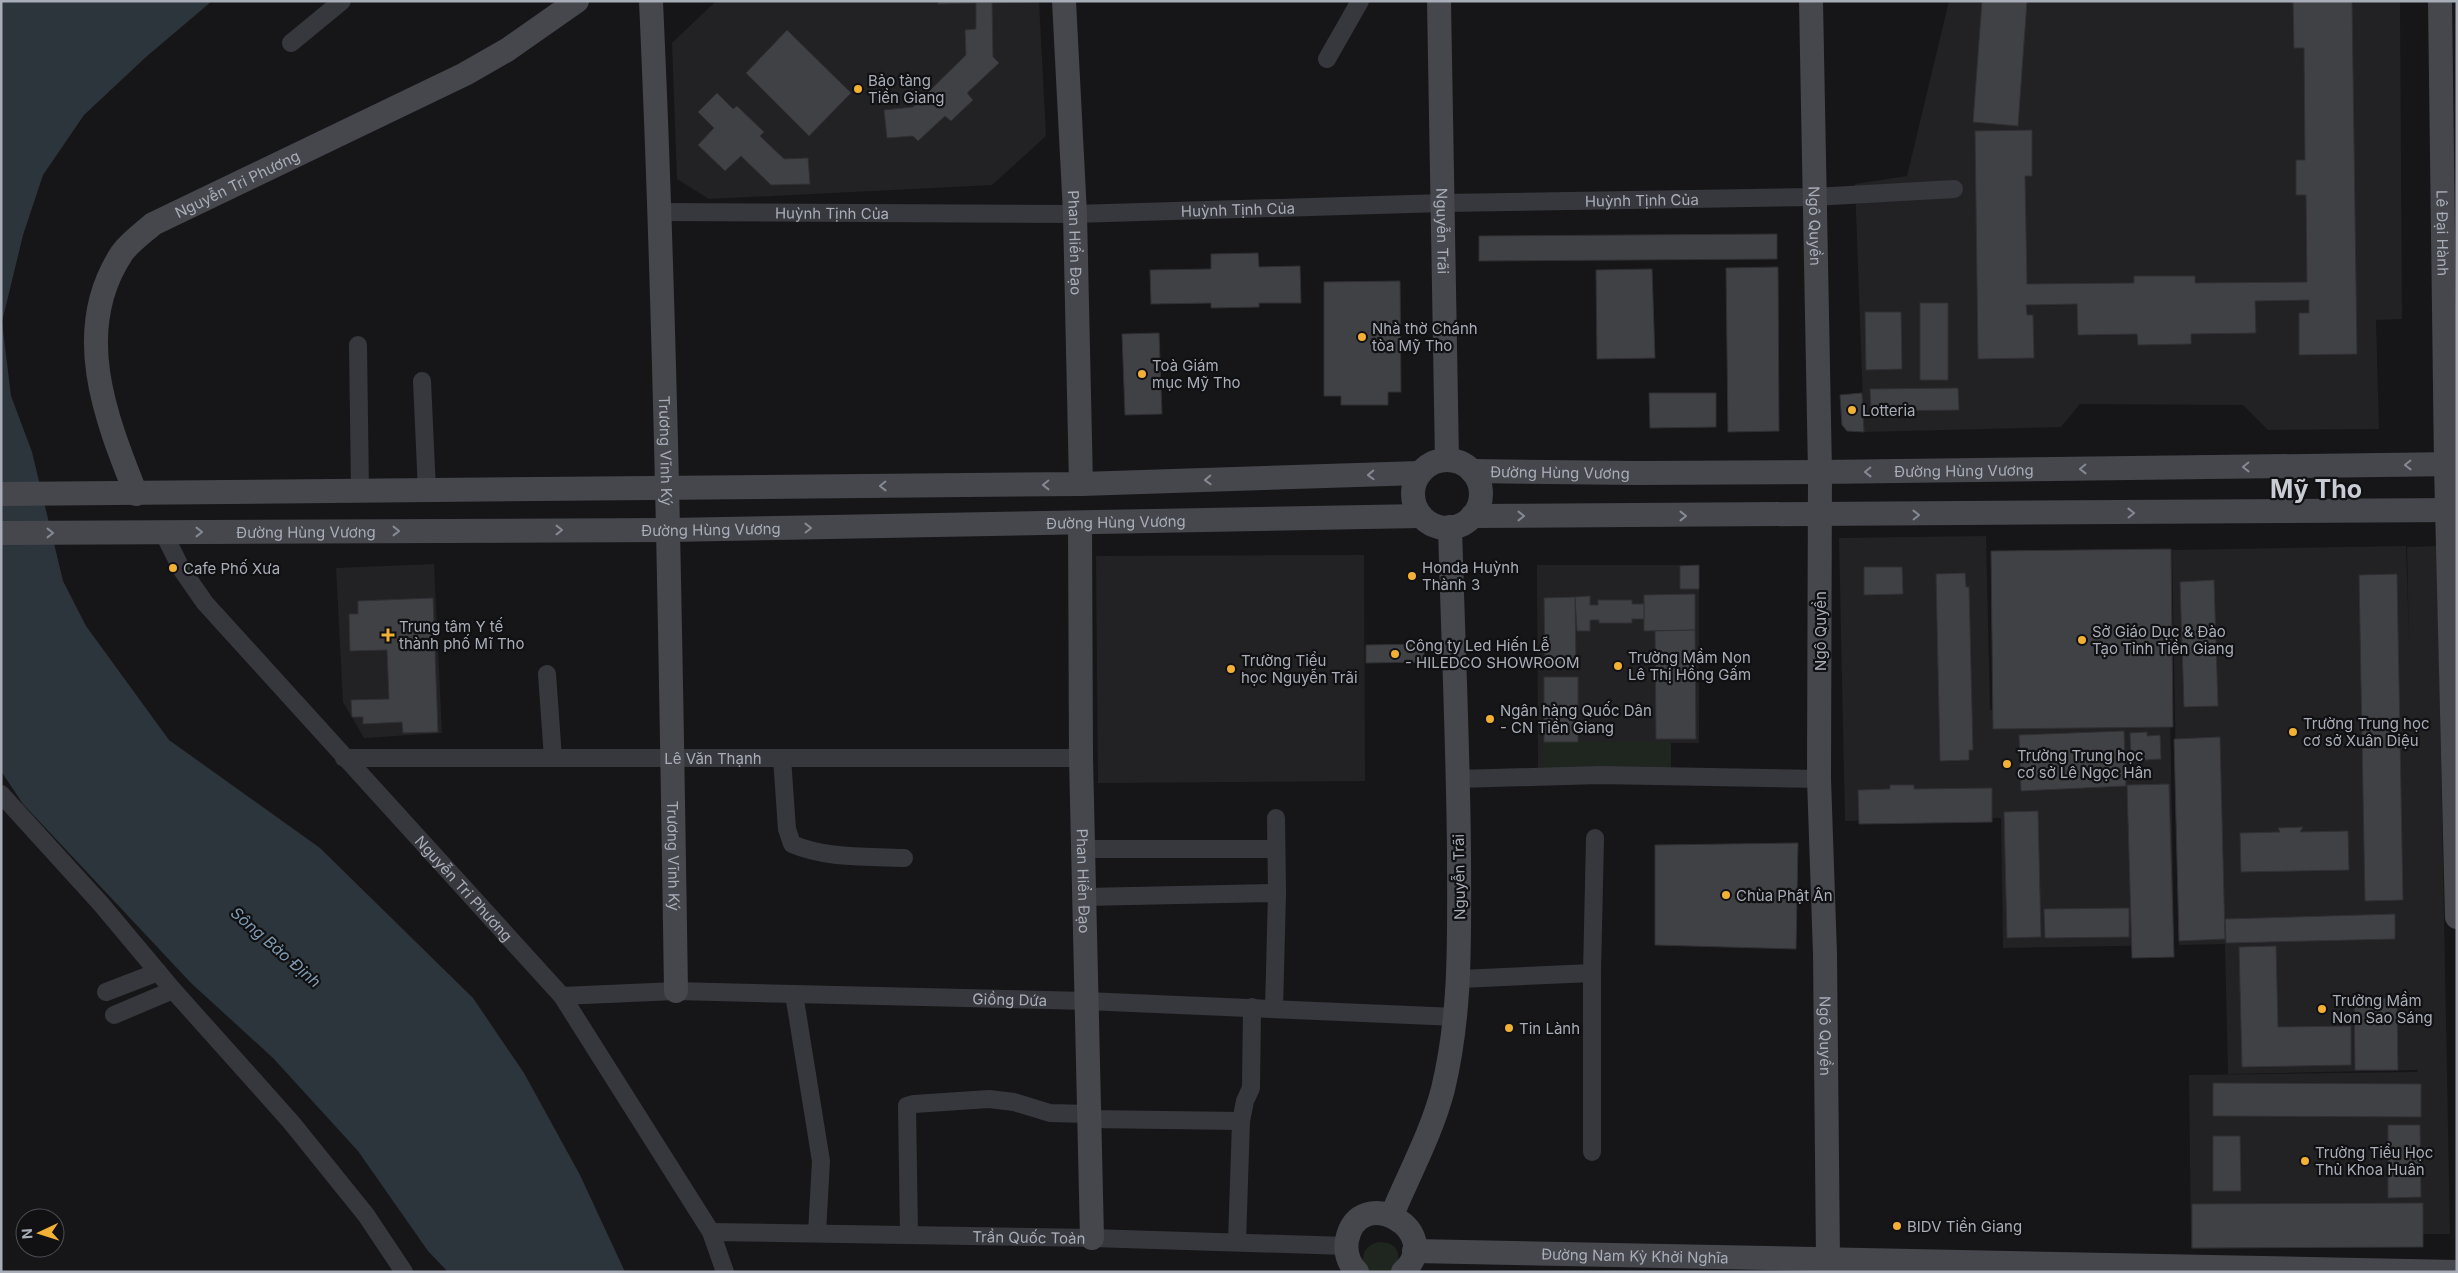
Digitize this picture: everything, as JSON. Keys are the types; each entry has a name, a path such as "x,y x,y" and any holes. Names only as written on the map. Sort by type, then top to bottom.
{"main road":[{"name":"Nguyễn Tri Phương","path":"136,494 110,424 96,364 95,340 100,299 124,252 153,224 465,74 507,50 576,1"},
{"name":"Trương Vĩnh Ký","path":"651,1 660,212 668,489 676,992"},
{"name":"Phan Hiển Đạo","path":"1064,1 1075,214 1081,484"},
{"name":"Nguyễn Trãi","path":"1439,1 1447,460"},
{"name":"Ngô Quyền","path":"1811,1 1820,472 1819,779 1825,954 1828,1261"},
{"name":"Lê Đại Hành","path":"2440,1 2449,55 2452,510"},
{"path":"1447,460 1465,465 1472,471 1478,482 1481,494 1479,507 1472,516 1462,524 1450,528 1430,523 1421,516 1414,506 1414,484 1420,473 1427,466 1447,460"},
{"name":"Đường Hùng Vương","path":"1472,471 1636,473 1820,472 2451,464"},
{"path":"1,494 1081,484 1420,473"},
{"path":"1472,516 1820,516 2452,510 2457,917"},
{"name":"Đường Hùng Vương","path":"1,533 669,530 1421,516"},
{"name":"Phan Hiển Đạo","path":"1080,523 1081,758 1092,1238"},
{"name":"Nguyễn Trãi","path":"1392,1215 1434,1118 1443,1091 1456,1017 1460,979 1458,779 1450,528"},
{"path":"1357,1272 1347,1257 1346,1246 1351,1230 1361,1219 1376,1214 1392,1215 1400,1219 1411,1233 1414,1251 1411,1261 1403,1272"},
{"name":"Đường Nam Kỳ Khởi Nghĩa","path":"1414,1251 1828,1261 1971,1262 2457,1272"}],"street":[{"path":"291,43 342,1"},
{"path":"1327,59 1360,1"},
{"name":"Huỳnh Tịnh Của","path":"660,212 1075,214 1443,203 1814,197 1954,189"},
{"path":"358,346 360,491"},
{"path":"422,381 427,491"},
{"name":"Nguyễn Tri Phương","path":"163,532 182,570 205,604 562,996 711,1232 725,1272"},
{"path":"547,674 553,758"},
{"name":"Lê Văn Thạnh","path":"344,758 1081,758"},
{"path":"782,758 787,829 792,844 814,852 833,855 904,858"},
{"path":"1458,779 1600,775 1819,779"},
{"path":"1,794 101,904 173,990 291,1122 366,1215 404,1272"},
{"path":"1274,1009 1277,894 1276,818"},
{"path":"1592,1152 1592,973 1596,838"},
{"path":"1084,849 1276,849"},
{"path":"1085,897 1277,894"},
{"path":"106,992 158,972"},
{"path":"1460,979 1592,973"},
{"path":"114,1015 173,990"},
{"name":"Giồng Dứa","path":"562,996 676,992 794,994 1086,1001 1456,1017"},
{"path":"794,994 820,1161 817,1233"},
{"path":"1237,1242 1241,1122 1245,1101 1251,1088 1252,1008"},
{"path":"909,1235 907,1106 989,1099 1004,1100 1050,1113 1089,1117 1241,1122"},
{"name":"Trần Quốc Toản","path":"711,1232 1092,1238 1346,1246"}],"shaded area":[{"name":"Bảo tàng Tiền Giang","path":"716,1 1039,1 1046,136 992,185 709,199 677,179 672,43"},
{"path":"1949,1 2400,1 2402,319 2376,320 2379,429 2268,430 2243,405 2080,404 2061,427 1864,432 1855,184 1907,176"},
{"name":"Trường Trung học cơ sở Lê Ngọc Hân","path":"1986,536 1990,710 2170,707 2174,945 2003,948 2001,818 1845,821 1839,538"},
{"path":"2406,546 2409,641 2407,547 2437,546 2450,1234 2422,1234 2422,1246 2191,1249 2189,1075 2417,1072 2418,1070 2228,1074 2225,944 2179,945 2172,550"},
{"name":"Trường Tiểu học Nguyễn Trãi","path":"1364,555 1365,781 1098,783 1096,556"},
{"name":"Trung tâm Y tế thành phố Mĩ Tho","path":"434,564 442,733 364,738 343,702 336,568"},
{"name":"Trường Mầm Non Lê Thị Hồng Gấm","path":"1537,565 1699,565 1699,743 1670,743 1670,784 1538,784"},
{"path":"1544,742 1671,742 1671,781 1544,781"},
{"path":"1378,1242 1390,1244 1397,1250 1396,1272 1365,1272 1364,1253 1369,1247"}],"water":[{"name":"Sông Bảo Định","path":"1,1 212,1 146,57 84,115 43,175 23,235 2,322 11,396 32,452 63,581 86,626 169,740 320,848 473,998 524,1073 580,1175 625,1272 448,1272 428,1251 358,1151 273,1058 191,983 23,804 1,771"}],"building":[{"path":"938,1 1031,2 992,3 993,57 999,63 967,93 973,100 951,121 945,116 918,141 913,136 887,138 884,110 913,107 966,55 965,30 976,29 976,3 938,4"},
{"path":"1982,1 2027,1 2018,126 1973,122"},
{"path":"2293,1 2352,1 2357,354 2299,355 2299,313 2309,313 2309,300 2255,301 2256,333 2191,334 2191,344 2138,345 2137,334 2078,335 2077,304 2026,305 2027,315 2033,315 2034,358 1978,359 1975,131 2032,130 2032,176 2025,176 2027,284 2134,283 2134,276 2195,276 2195,283 2307,282 2306,195 2296,195 2296,160 2305,160 2304,48 2294,48"},
{"path":"787,30 851,93 809,136 746,73"},
{"path":"717,93 733,109 737,106 764,132 760,136 784,159 808,158 810,184 771,185 741,156 725,171 698,145 714,128 698,112"},
{"path":"1777,234 1777,259 1479,261 1479,236"},
{"path":"1258,253 1259,267 1300,266 1301,303 1259,303 1259,307 1211,308 1211,303 1151,304 1150,270 1211,269 1211,254"},
{"path":"1778,267 1779,431 1728,432 1726,268"},
{"path":"1652,269 1655,358 1597,359 1596,270"},
{"name":"Nhà thờ Chánh tòa Mỹ Tho","path":"1400,281 1401,392 1388,392 1388,405 1341,405 1341,396 1324,396 1324,282"},
{"path":"1920,303 1948,303 1948,380 1920,380"},
{"path":"1865,312 1901,312 1902,369 1866,370"},
{"name":"Toà Giám mục Mỹ Tho","path":"1159,333 1162,414 1125,415 1122,334"},
{"path":"1958,388 1959,410 1871,411 1870,389"},
{"path":"1649,393 1716,393 1716,427 1650,428"},
{"name":"Lotteria","path":"1862,393 1864,432 1847,431 1842,425 1840,395"},
{"name":"Sở Giáo Dục & Đào Tạo Tỉnh Tiền Giang","path":"2171,549 2173,727 1993,729 1991,551"},
{"path":"1699,565 1699,589 1680,589 1680,566"},
{"path":"1864,567 1902,567 1903,594 1864,595"},
{"path":"1965,573 1966,587 1969,587 1973,750 1969,750 1969,760 1940,761 1936,574"},
{"path":"2397,574 2403,900 2365,901 2359,575"},
{"path":"2214,580 2218,706 2184,707 2180,582"},
{"path":"1695,594 1695,630 1644,631 1644,595"},
{"path":"1590,596 1590,605 1598,605 1598,600 1632,600 1632,604 1644,604 1644,619 1632,619 1632,623 1599,623 1599,620 1590,620 1590,631 1577,631 1575,597"},
{"path":"1575,597 1576,663 1545,664 1544,598"},
{"path":"433,598 438,732 403,733 402,722 363,724 363,717 352,717 351,700 389,699 387,650 350,651 349,614 358,614 358,601"},
{"path":"1695,630 1696,739 1656,739 1655,631"},
{"name":"Công ty Led Hiến Lễ - HILEDCO SHOWROOM","path":"1424,644 1424,662 1366,663 1366,645"},
{"path":"1544,677 1578,677 1578,742 1544,742"},
{"path":"2124,731 2126,786 2021,791 2019,735"},
{"path":"2147,732 2147,736 2160,735 2161,759 2131,761 2130,733"},
{"path":"2220,737 2225,939 2179,941 2174,739"},
{"path":"2169,784 2174,957 2132,958 2127,785"},
{"path":"1890,785 1914,785 1914,789 1992,788 1992,822 1859,824 1858,790 1890,789"},
{"path":"2038,811 2041,937 2007,938 2004,812"},
{"path":"2303,827 2300,832 2348,831 2349,870 2241,872 2240,833 2280,832 2278,828"},
{"name":"Chùa Phật Ân","path":"1798,843 1796,949 1655,945 1655,845"},
{"path":"2129,908 2129,937 2045,938 2044,909"},
{"path":"2395,914 2395,939 2226,943 2225,919"},
{"path":"2276,946 2278,1027 2351,1026 2351,1065 2242,1067 2239,947"},
{"path":"2397,998 2398,1070 2355,1070 2354,999"},
{"path":"2213,1083 2421,1084 2421,1117 2213,1116"},
{"path":"2388,1125 2420,1125 2421,1197 2388,1198"},
{"path":"2213,1136 2240,1136 2241,1191 2213,1191"},
{"path":"2423,1203 2423,1247 2192,1248 2192,1204"}],"place":[{"name":"Bảo tàng Tiền Giang","path":"858,89"},
{"name":"Nhà thờ Chánh tòa Mỹ Tho","path":"1362,337"},
{"name":"Toà Giám mục Mỹ Tho","path":"1142,374"},
{"name":"Lotteria","path":"1852,410"},
{"name":"Cafe Phố Xưa","path":"173,568"},
{"name":"Honda Huỳnh Thành 3","path":"1412,576"},
{"name":"Trung tâm Y tế thành phố Mĩ Tho","path":"388,635"},
{"name":"Sở Giáo Dục & Đào Tạo Tỉnh Tiền Giang","path":"2082,640"},
{"name":"Công ty Led Hiến Lễ - HILEDCO SHOWROOM","path":"1395,654"},
{"name":"Trường Mầm Non Lê Thị Hồng Gấm","path":"1618,666"},
{"name":"Trường Tiểu học Nguyễn Trãi","path":"1231,669"},
{"name":"Ngân hàng Quốc Dân - CN Tiền Giang","path":"1490,719"},
{"name":"Trường Trung học cơ sở Xuân Diệu","path":"2293,732"},
{"name":"Trường Trung học cơ sở Lê Ngọc Hân","path":"2007,764"},
{"name":"Chùa Phật Ân","path":"1726,895"},
{"name":"Trường Mầm Non Sao Sáng","path":"2322,1009"},
{"name":"Tin Lành","path":"1509,1028"},
{"name":"Trường Tiểu Học Thủ Khoa Huân","path":"2305,1161"},
{"name":"BIDV Tiền Giang","path":"1897,1226"}],"district":[{"name":"Mỹ Tho","path":"2316,489"}]}
